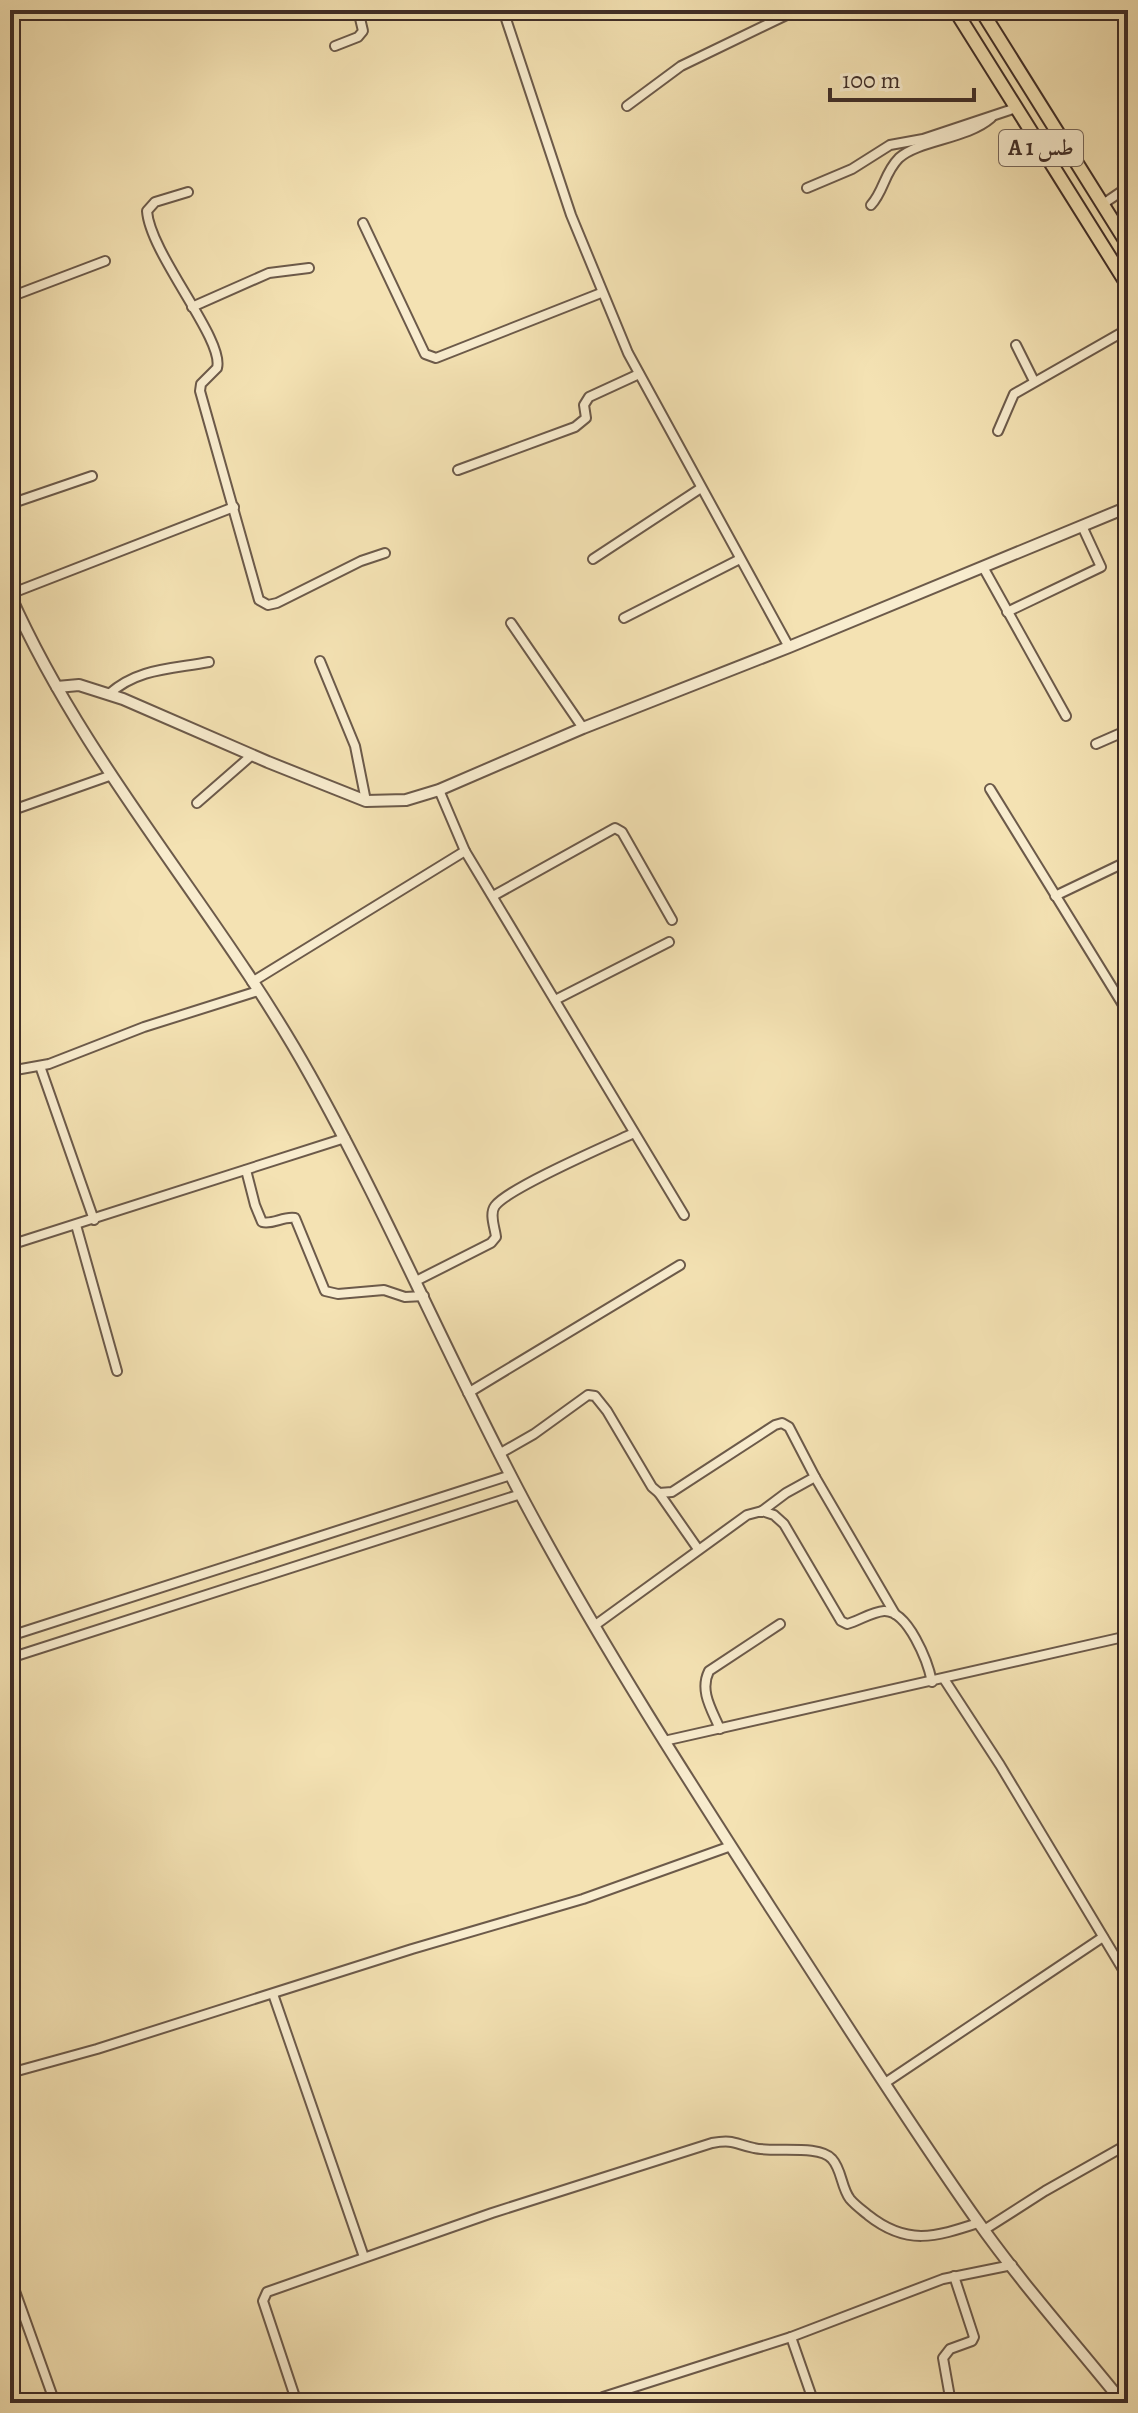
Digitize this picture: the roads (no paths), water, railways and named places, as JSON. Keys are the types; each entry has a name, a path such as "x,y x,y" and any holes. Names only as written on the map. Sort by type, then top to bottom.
{"highway":[{"name":"A 1 طس","path":"955,10 1128,286"},
{"name":"A 1 طس","path":"981,10 1128,245"}],"street":[{"path":"335,46 358,37 363,31 358,10"},
{"path":"503,10 571,215 601,293 639,374 789,647"},
{"path":"627,106 681,66 797,10"},
{"path":"807,188 852,169 890,145 923,139 1016,108"},
{"path":"871,205 880,194 882,180 901,156 978,127 991,117"},
{"path":"1103,204 1128,187"},
{"path":"188,192 155,202 147,211 157,247 207,332 219,363 201,384 200,391 259,600 268,605 295,596 361,561 385,553"},
{"path":"363,223 425,354 431,357 436,358 601,293"},
{"path":"10,297 105,261"},
{"path":"192,307 269,273 309,268"},
{"path":"998,431 1014,394 1128,329"},
{"path":"1016,345 1034,381"},
{"path":"458,470 575,427 586,418 584,405 589,397 639,374"},
{"path":"10,504 92,476"},
{"path":"593,559 701,488"},
{"path":"234,507 10,595 57,687 112,775 255,986 305,1066 345,1138 499,1454 594,1626 664,1741 981,2227 1123,2403"},
{"path":"57,687 79,685 109,694 366,801 406,800 439,790 583,728 1128,507"},
{"path":"1007,612 1101,567 1082,526"},
{"path":"624,618 740,559"},
{"path":"983,567 1066,716"},
{"path":"511,623 583,728"},
{"path":"320,661 355,746 366,801"},
{"path":"109,694 124,681 138,675 209,662"},
{"path":"1096,744 1128,730"},
{"path":"197,803 252,755"},
{"path":"10,811 112,775"},
{"path":"990,789 1128,1013"},
{"path":"439,790 465,851 684,1215"},
{"path":"493,896 615,828 622,832 672,920"},
{"path":"10,1071 63,1059 255,986 465,851"},
{"path":"1055,896 1128,861"},
{"path":"555,1000 669,942"},
{"path":"40,1066 94,1220"},
{"path":"416,1281 491,1243 496,1237 492,1213 495,1205 515,1191 634,1133"},
{"path":"10,1245 345,1138"},
{"path":"246,1170 262,1222 267,1224 295,1218 325,1291 338,1294 384,1290 405,1297 424,1296"},
{"path":"76,1225 117,1371"},
{"path":"468,1393 680,1265"},
{"path":"499,1454 534,1434 588,1395 595,1396 652,1487 698,1549"},
{"path":"659,1493 672,1492 775,1425 782,1423 789,1427 895,1614 907,1625 926,1659 932,1682"},
{"path":"10,1636 511,1475"},
{"path":"594,1626 747,1515 762,1511 815,1477"},
{"path":"10,1658 521,1494"},
{"path":"762,1511 774,1515 784,1524 841,1621 847,1624 885,1611 895,1614"},
{"path":"720,1729 705,1692 704,1681 709,1671 780,1624"},
{"path":"664,1741 1128,1636"},
{"path":"944,1679 1128,1978"},
{"path":"10,2073 583,1899 731,1846"},
{"path":"885,2083 1103,1937"},
{"path":"273,1994 364,2257"},
{"path":"297,2403 263,2295 274,2288 364,2257 674,2154 723,2141 741,2142 756,2149 826,2154 833,2160 850,2199 880,2224 897,2234 928,2237 981,2227 1128,2144"},
{"path":"599,2403 603,2397 791,2337 954,2276 1012,2265"},
{"path":"951,2403 943,2358 950,2349 972,2341 974,2337 954,2276"},
{"path":"10,2277 55,2403"},
{"path":"791,2337 814,2403"}]}
